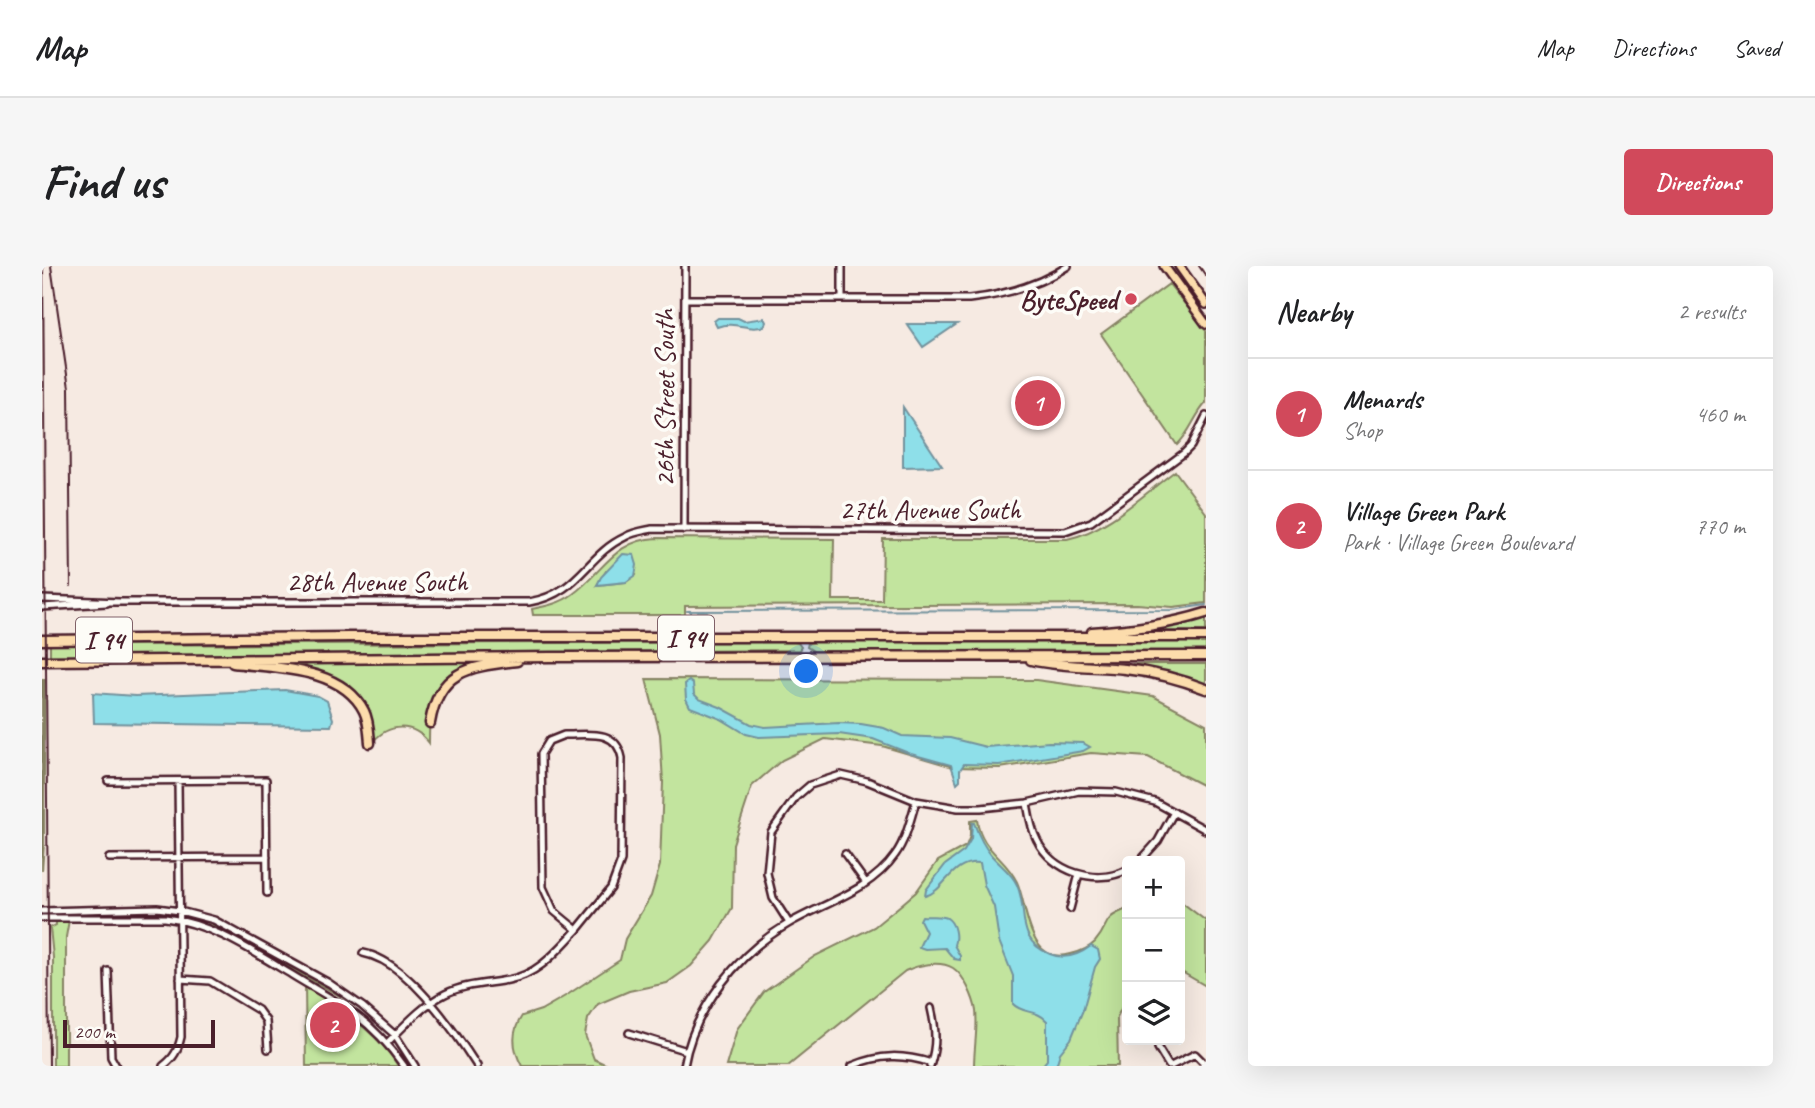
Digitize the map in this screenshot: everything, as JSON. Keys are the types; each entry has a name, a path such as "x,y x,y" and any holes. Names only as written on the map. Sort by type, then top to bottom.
{"highway":[{"path":"1033,637 1140,628 1206,613"},
{"name":"I 94","path":"42,640 349,637 1206,637"},
{"path":"430,723 440,691 453,677 478,667 551,656"},
{"name":"I 94","path":"42,662 551,656 1206,656"},
{"path":"1014,656 1048,664 1128,670 1184,681 1206,689"},
{"path":"198,659 298,671 327,680 351,693 364,711 369,725 370,743"}],"main road":[{"path":"1164,266 1206,324"},
{"path":"1179,266 1206,304"}],"street":[{"name":"26th Street South","path":"684,530 685,266"},
{"path":"842,266 842,299"},
{"path":"685,299 969,299 1040,282 1068,266"},
{"name":"27th Avenue South","path":"612,544 634,533 652,529 1065,531 1079,528 1184,453 1191,446 1206,416"},
{"name":"28th Avenue South","path":"42,599 120,602 529,602 550,597 569,586 612,544"},
{"name":"28th Avenue South","path":"42,607 76,607 120,602"},
{"path":"387,1043 430,1003 459,989 508,980 534,971 547,962 577,930 611,888 622,852 622,758 617,743 601,735 556,737 549,741 541,754 543,887 554,911 577,930"},
{"path":"789,923 774,898 767,873 771,832 796,797 810,785 841,775 867,781 916,801 958,808 1027,803 1062,794 1096,790 1138,796 1206,830"},
{"path":"108,781 266,780 267,893"},
{"path":"163,1066 178,1049 181,1037 178,781"},
{"path":"684,1066 698,1021 738,964 760,943 789,923 836,901 866,883 886,866 897,854 916,801"},
{"path":"1027,803 1037,840 1044,852 1056,863 1079,874 1107,876 1122,872"},
{"path":"1144,856 1158,841 1174,812"},
{"path":"845,854 866,883"},
{"path":"109,858 267,857"},
{"path":"1070,909 1079,874"},
{"path":"44,910 117,908 180,911 200,915 227,926 329,983 362,1006 395,1035 415,1066"},
{"path":"42,918 180,919 214,931 358,1016 387,1043 404,1066"},
{"path":"363,953 388,964 430,1003 463,1043 477,1066"},
{"path":"108,971 111,1057 116,1066"},
{"path":"180,979 210,981 258,1010 266,1021 268,1049"},
{"path":"852,1066 895,1055 913,1057 931,1064 936,1029 931,1008"},
{"path":"629,1033 687,1051"},
{"path":"1158,1045 1170,1066 1195,1054 1206,1065"}],"green space":[{"path":"1169,284 1206,331 1206,403 1177,445 1101,334"},
{"path":"1175,471 1206,513 1206,603 1173,607 1137,604 685,606 685,615 533,615 532,609 559,602 573,594 610,558 630,544 657,538 834,539 833,600 882,600 883,539 1067,539 1096,529","holes":["606,571 635,575 626,582 597,585"]},
{"path":"1206,617 1206,631 1162,631 1162,628"},
{"path":"793,642 801,647 799,650 50,656 50,645"},
{"path":"1206,642 1206,651 815,652 807,647 808,643"},
{"path":"485,662 455,673 438,689 431,712 429,743 416,731 400,728 385,732 372,743 369,715 364,701 355,691 343,682 316,671 273,663"},
{"path":"1133,664 1206,664 1206,685 1170,673 1134,667"},
{"path":"42,679 44,844 42,871"},
{"path":"646,679 1036,680 1153,696 1206,724 1206,787 1148,757 1091,753 1000,768 953,767 882,746 825,739 782,760 752,786 733,844 732,908 713,941 691,966 667,983 629,991 598,1004 588,1019 585,1035 594,1059 609,1066 522,1066 514,1041 522,1016 541,1010 620,960 625,939 651,896 660,865 663,782 660,734"},
{"path":"977,820 983,839 1017,882 1032,932 1037,943 1046,952 1056,956 1084,950 1100,936 1109,919 1122,912 1122,1007 1117,1017 1118,1066 974,1066 976,1018 971,994 957,971 935,964 905,971 788,1066 726,1066 737,1029 764,992 815,956 874,927 916,892 938,861 966,846 970,836 970,821"},
{"path":"1185,905 1206,921 1206,986 1185,974"},
{"path":"56,920 69,920 66,937 66,1066 53,1066 53,957 50,928 56,925"},
{"path":"207,924 232,932 356,1005 227,933"},
{"path":"305,985 368,1031 398,1066 306,1066"}],"water":[{"path":"718,318 738,318 744,321 764,318 766,322 764,326 753,328 730,325 717,327 714,321"},
{"path":"907,324 957,324 923,347"},
{"path":"903,407 942,466 903,467"},
{"path":"623,554 634,555 637,565 635,576 626,582 597,585 601,577"},
{"path":"689,681 699,699 751,724 765,727 861,724 884,728 902,736 950,738 986,747 1049,742 1083,743 1090,747 1083,751 999,765 964,764 957,783 951,765 911,754 873,739 839,734 759,737 746,734 721,719 690,707 686,699 685,684"},
{"path":"285,690 318,696 327,701 333,719 331,726 94,723 93,693 135,696"},
{"path":"972,823 989,852 1015,881 1024,924 1031,941 1050,954 1061,957 1082,952 1091,946 1098,950 1100,959 1095,967 1083,1010 1056,1066 1042,1066 1047,1060 1047,1021 1013,1004 1013,976 999,941 994,907 984,885 980,863 962,866 938,889 925,896 926,890 945,865 964,851 971,839"},
{"path":"922,916 950,920 955,930 954,945 960,960 954,959 945,948 919,947 926,932 920,920"}],"waterway":[{"path":"687,611 1172,610 1206,605"},
{"path":"691,611 691,627"}],"railway":[{"path":"43,266 49,1066"},
{"path":"51,266 69,388 71,586"},
{"path":"1199,266 1206,276"}],"place":[{"name":"ByteSpeed","path":"1131,299"},
{"name":"Menards","path":"1038,403"},
{"name":"Village Green Park","path":"333,1025"}]}
